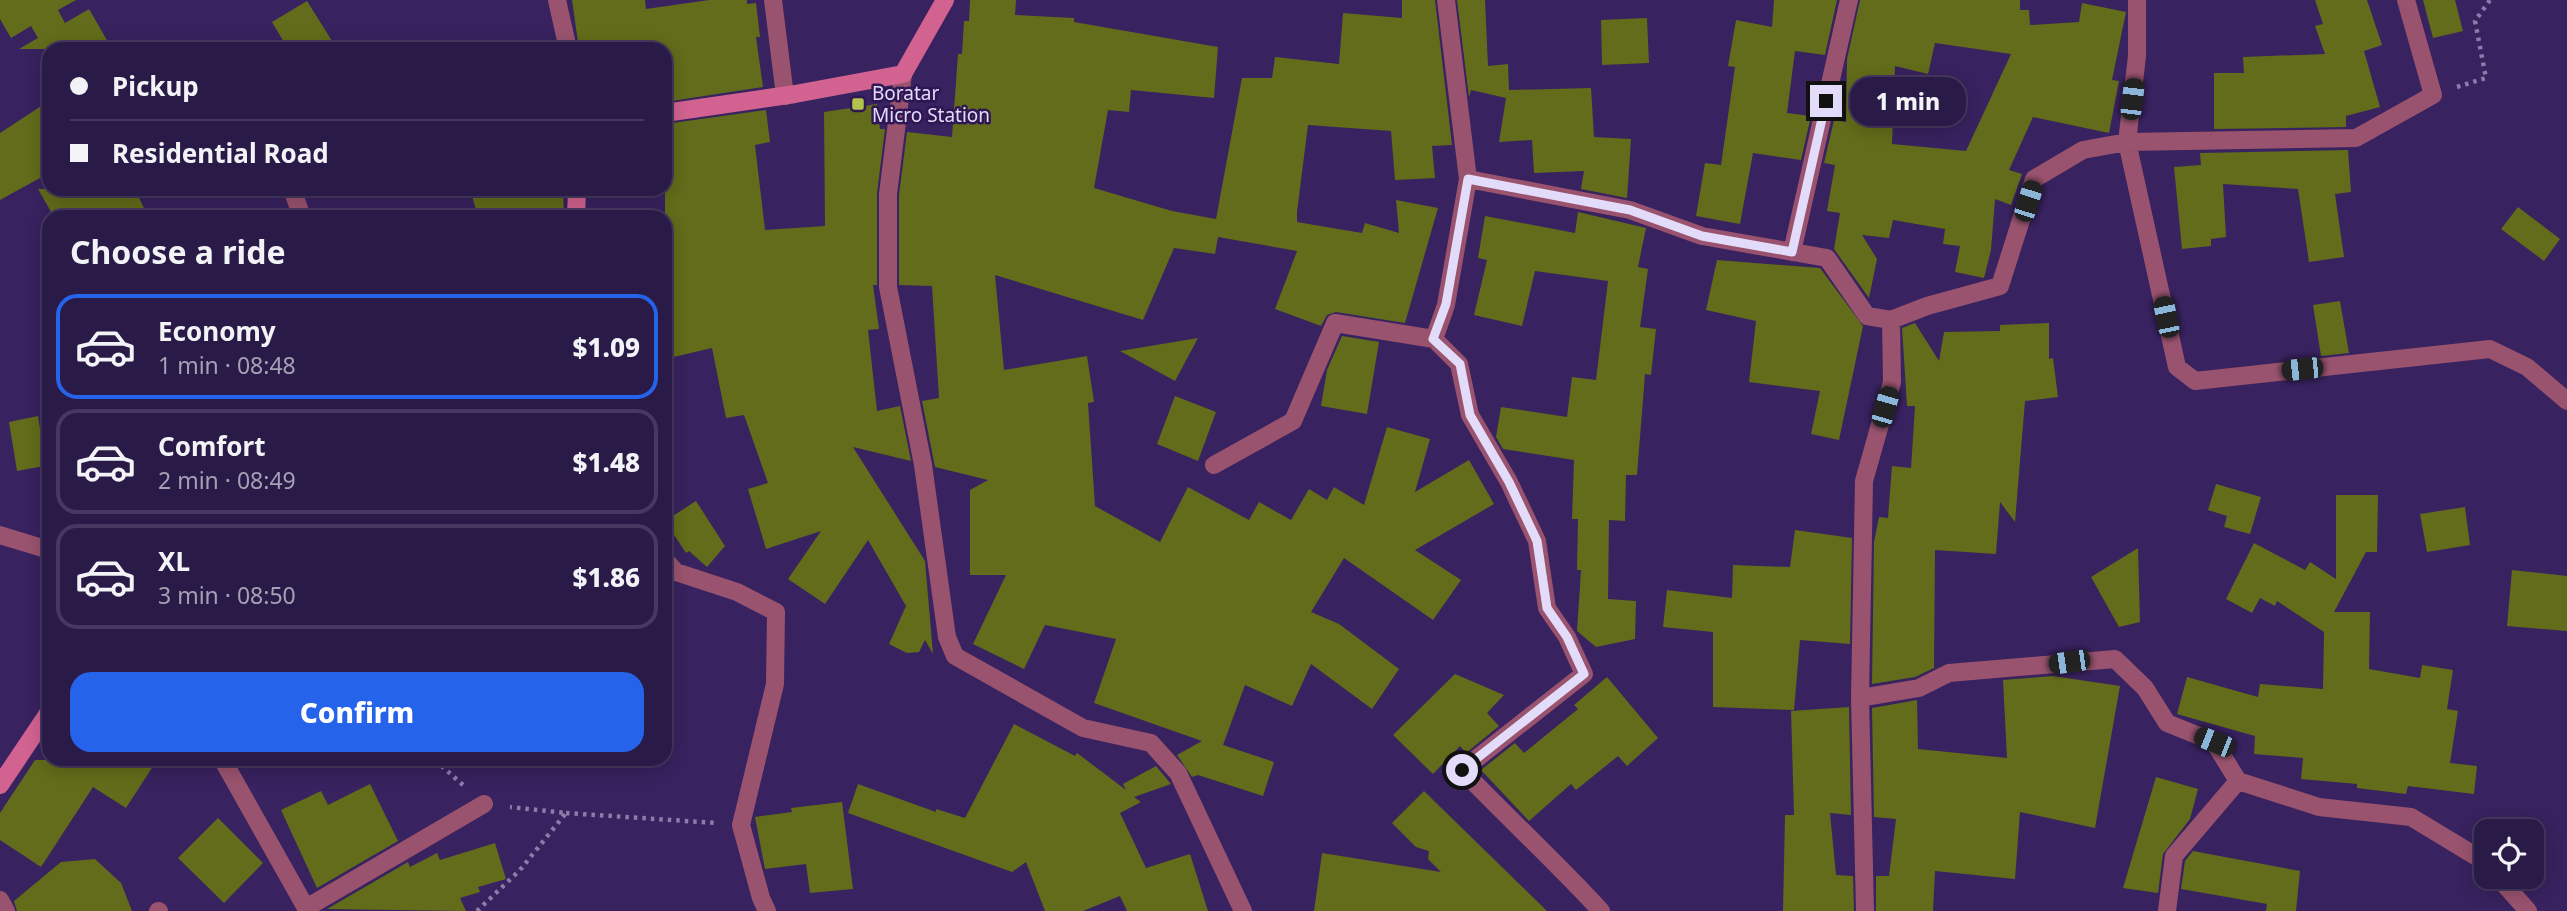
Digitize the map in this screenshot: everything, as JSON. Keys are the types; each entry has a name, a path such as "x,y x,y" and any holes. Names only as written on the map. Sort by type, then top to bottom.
{"street":[{"path":"557,0 566,42"},
{"path":"772,0 785,96"},
{"path":"945,0 903,74 888,194 888,287 923,465 947,637 955,656 1083,728 1151,743 1178,772 1243,911"},
{"path":"1433,339 1446,304 1468,179 1446,0"},
{"path":"1792,252 1849,0"},
{"path":"2137,0 2137,56 2127,142 2177,367 2195,382 2490,349 2527,367 2567,401"},
{"path":"1468,179 1630,210 1702,236 1827,258 1867,316 1891,320 1927,306 2000,286 2034,179 2083,150 2127,142 2356,138 2433,95 2406,0"},
{"path":"672,112 785,96 903,74"},
{"path":"1865,911 1860,698 1864,481 1892,382 1891,320"},
{"path":"1214,465 1293,421 1335,323 1433,339 1460,364 1470,415 1509,482 1537,541 1547,608 1567,637 1584,674 1462,770 1515,826 1546,852 1601,911"},
{"path":"0,535 42,548"},
{"path":"672,568 676,572 737,592 776,612 775,684 741,825 767,911"},
{"path":"1860,698 1919,688 1950,673 2115,659 2146,688 2167,723 2214,742 2238,781 2319,807 2411,817 2474,855"},
{"path":"0,785 42,722"},
{"path":"230,766 306,908 484,804"},
{"path":"2167,911 2174,856 2238,781"},
{"path":"2509,889 2528,911"},
{"path":"0,900 6,911"}],"path":[{"path":"2433,95 2486,78 2475,22 2490,0"},
{"path":"442,766 484,804 566,813 741,825"},
{"path":"477,911 520,870 566,813"}],"building":[{"path":"0,0 76,0 58,10 65,23 89,9 108,42 42,42 42,49 19,49 38,38 31,26 11,38 0,19"},
{"path":"572,0 645,0 646,9 709,0 747,0 747,4 756,3 760,37 756,37 763,87 672,101 672,42 578,42"},
{"path":"970,0 1016,0 1015,15 1074,18 1074,22 1218,47 1214,98 1131,90 1129,112 1108,110 1094,188 1172,211 1216,219 1242,78 1272,78 1275,57 1339,64 1343,13 1402,18 1402,0 1435,0 1452,145 1432,146 1435,178 1395,180 1391,131 1308,125 1297,212 1297,222 1362,233 1365,223 1399,233 1396,200 1438,208 1405,323 1336,312 1327,315 1321,326 1275,309 1297,251 1218,237 1215,254 1174,248 1143,320 995,275 1004,370 1087,356 1094,402 1088,403 1095,506 1160,542 1188,487 1249,520 1259,502 1291,520 1309,489 1327,500 1334,487 1364,505 1387,427 1430,439 1415,492 1469,460 1494,504 1415,550 1461,580 1433,620 1344,558 1311,612 1339,624 1399,669 1372,709 1311,664 1292,706 1245,685 1223,745 1274,762 1263,796 1198,775 1192,777 1177,755 1202,741 1094,703 1116,639 1045,625 1024,669 973,644 1006,575 970,575 970,490 988,480 935,467 922,401 939,398 932,286 899,285 899,195 907,132 952,137 958,54 962,54 964,21 969,21"},
{"path":"1457,0 1485,0 1488,66 1508,64 1509,90 1591,88 1594,137 1631,139 1627,198 1581,189 1584,171 1534,173 1532,140 1499,142 1506,98 1471,90 1469,97"},
{"path":"1774,0 1837,0 1825,55 1795,51 1787,113 1811,116 1801,160 1753,153 1740,224 1696,216 1705,163 1721,165 1735,67 1728,66 1736,20 1772,27"},
{"path":"1860,0 2020,0 2020,10 2029,10 2030,25 2079,22 2082,3 2126,12 2112,80 2119,81 2109,133 2033,117 2009,170 2022,174 2011,205 1995,199 1991,250 1984,278 1955,272 1960,246 1943,244 1945,229 1893,220 1889,238 1862,235 1877,259 1869,298 1834,249 1840,213 1827,211 1835,165 1824,163 1834,120 1846,122 1847,59","holes":["1935,43 2011,54 1966,151 1892,144 1895,66 1928,74"]},
{"path":"2315,0 2367,0 2382,45 2364,51 2380,107 2346,116 2346,127 2214,129 2214,73 2244,73 2243,57 2325,54 2315,26 2323,24"},
{"path":"2423,0 2455,0 2463,31 2433,38"},
{"path":"307,1 333,42 284,42 272,22"},
{"path":"1647,18 1649,63 1602,65 1601,20"},
{"path":"877,104 880,129 885,129 877,193 877,285 873,285 879,329 868,330 877,411 900,406 911,461 853,447 925,561 933,654 925,640 919,652 907,653 889,644 906,606 868,540 825,604 788,579 821,531 766,549 748,489 768,483 744,415 726,418 712,348 672,357 672,210 665,210 665,196 672,196 672,123 766,110 770,142 755,145 765,230 825,226 824,112"},
{"path":"42,106 42,177 0,200 0,133"},
{"path":"2348,150 2351,192 2335,194 2344,257 2309,262 2298,189 2223,184 2226,237 2211,239 2211,246 2182,249 2174,167 2201,165 2200,153"},
{"path":"42,196 138,196 145,210 50,210"},
{"path":"472,196 563,196 564,210 476,210"},
{"path":"2518,207 2560,239 2544,261 2501,229"},
{"path":"1578,212 1646,228 1638,267 1648,269 1640,327 1656,329 1651,375 1645,374 1637,475 1626,475 1625,521 1609,520 1608,599 1636,601 1635,639 1596,647 1577,631 1581,570 1577,570 1578,519 1572,519 1574,460 1503,449 1496,437 1501,407 1567,417 1572,377 1596,380 1608,281 1535,271 1522,326 1474,315 1487,260 1478,258 1485,216 1575,233"},
{"path":"1717,260 1820,268 1863,326 1839,440 1811,434 1820,391 1749,382 1756,321 1706,310"},
{"path":"2340,301 2349,353 2321,356 2313,305"},
{"path":"1915,323 1939,361 1944,332 2000,331 2000,325 2049,323 2049,359 2053,358 2058,397 2025,401 2015,522 2000,502 1996,554 1935,550 1934,668 1915,677 1872,684 1874,542 1879,517 1888,518 1892,466 1911,468 1915,406 1907,406 1902,328"},
{"path":"1342,336 1379,342 1367,414 1321,406 1327,370"},
{"path":"1198,338 1175,381 1120,351"},
{"path":"1175,396 1216,412 1198,461 1157,444"},
{"path":"38,416 42,435 42,466 17,471 9,422"},
{"path":"2216,484 2261,497 2250,534 2224,527 2227,516 2208,510"},
{"path":"2336,495 2378,495 2377,552 2366,552 2334,612 2370,612 2369,669 2420,678 2422,665 2453,670 2447,709 2458,711 2450,763 2477,766 2474,794 2408,786 2406,794 2357,788 2357,784 2301,779 2303,758 2254,754 2255,736 2177,714 2187,677 2258,697 2260,684 2323,689 2324,632 2277,601 2275,606 2260,598 2252,613 2226,599 2254,543 2305,570 2310,562 2336,579"},
{"path":"696,501 725,546 707,567 689,551 686,553 672,532 672,516"},
{"path":"2465,507 2470,545 2427,552 2420,514"},
{"path":"1795,530 1852,538 1850,644 1800,640 1794,710 1713,707 1713,632 1663,627 1667,590 1732,598 1733,565 1790,567"},
{"path":"2138,548 2140,622 2119,627 2091,577"},
{"path":"2512,570 2567,576 2567,631 2507,626"},
{"path":"1455,674 1504,695 1487,713 1499,726 1466,753 1460,746 1433,774 1393,735"},
{"path":"2053,676 2120,686 2095,828 2020,812 2015,879 1935,871 1933,911 1876,911 1876,876 1889,876 1896,819 1874,817 1872,708 1917,700 1918,749 2007,758 2003,680"},
{"path":"1607,677 1658,738 1627,766 1618,756 1576,790 1571,784 1529,821 1481,770 1515,743 1524,753 1578,709 1574,705"},
{"path":"1849,707 1851,815 1830,813 1836,875 1853,876 1854,911 1783,911 1785,815 1794,815 1791,711"},
{"path":"1014,724 1075,756 1077,753 1126,790 1123,784 1156,766 1171,784 1134,797 1141,802 1120,813 1146,868 1190,854 1208,911 1127,911 1120,896 1083,911 1045,911 1026,862 1012,872 848,813 858,784 936,812 936,809 965,818"},
{"path":"35,760 42,760 42,766 153,766 126,808 93,787 41,867 0,840 0,813"},
{"path":"2156,777 2198,789 2190,819 2163,854 2158,893 2123,888"},
{"path":"370,784 398,841 317,888 281,810 321,791 328,805"},
{"path":"1424,791 1547,911 1314,911 1322,853 1441,872 1428,859 1429,851 1416,847 1392,823"},
{"path":"842,802 853,889 810,893 806,864 765,869 755,817 792,812 791,808"},
{"path":"218,818 263,863 224,903 178,858"},
{"path":"495,843 506,879 478,887 480,892 460,898 466,911 327,909 408,862 410,867 437,853 440,860"},
{"path":"2193,851 2300,871 2296,911 2266,911 2267,904 2181,889 2185,861"},
{"path":"95,859 121,883 132,911 17,911 14,901 61,862"}],"place":[{"name":"Boratar Micro Station","path":"858,104"}],"route":[{"path":"1462,770 1584,674 1567,637 1547,608 1537,541 1509,482 1470,415 1460,364 1433,339 1446,304 1468,179 1630,210 1702,236 1792,252 1826,101"}]}
